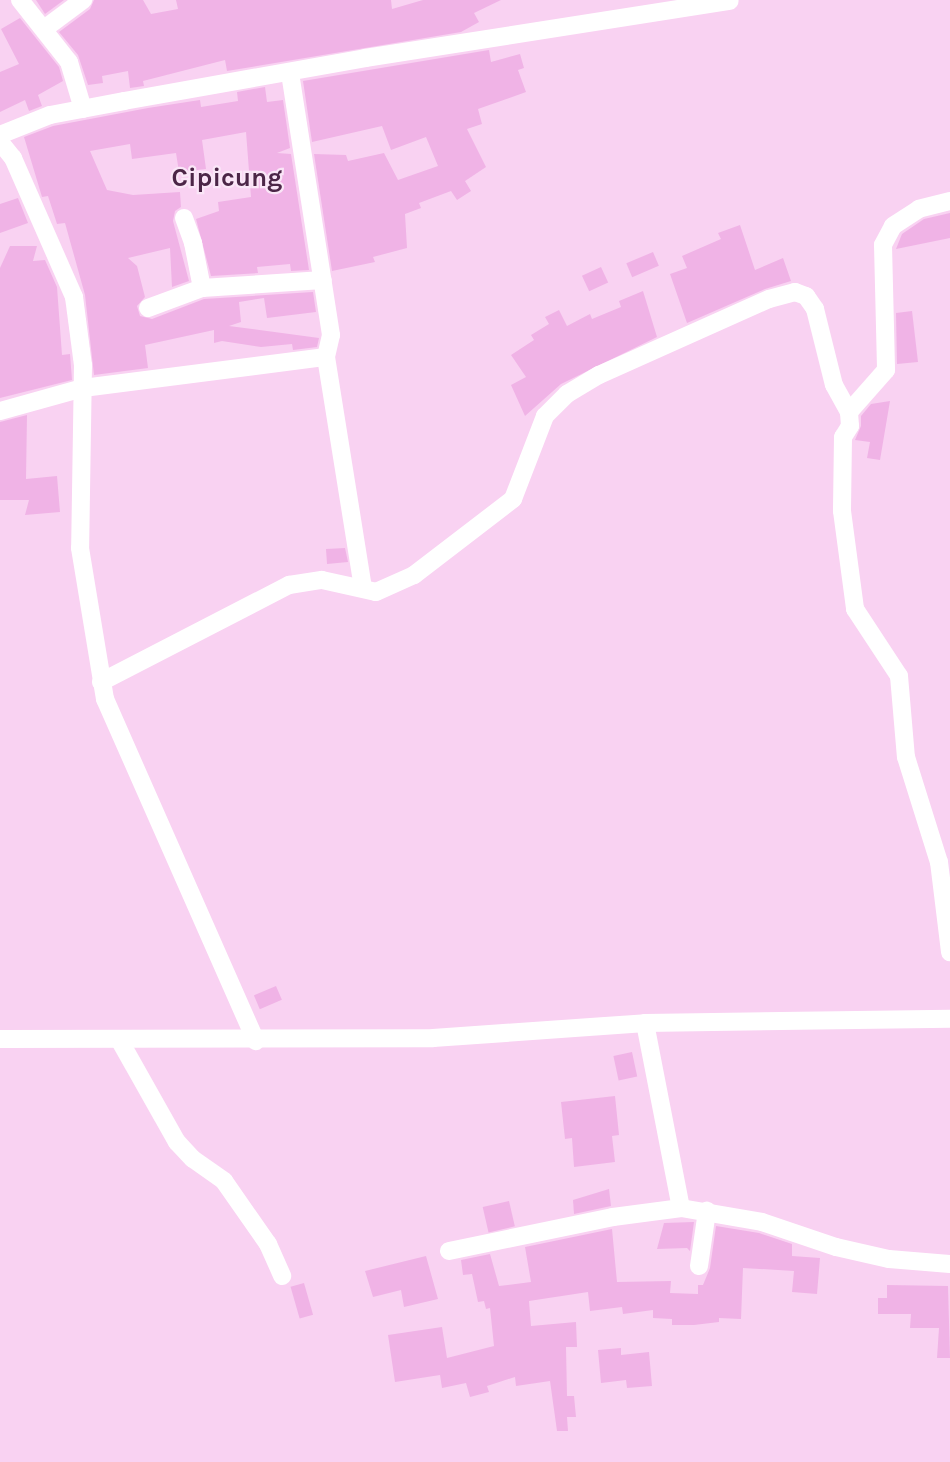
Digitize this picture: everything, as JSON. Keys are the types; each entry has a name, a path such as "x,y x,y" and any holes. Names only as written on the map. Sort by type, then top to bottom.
{"street":[{"path":"20,0 69,62 83,109"},
{"path":"44,29 83,0"},
{"path":"0,135 21,124 83,109 730,1"},
{"path":"290,74 331,335 326,357 363,587"},
{"path":"0,142 13,158 69,278 83,364 80,548 101,682 121,741 256,1041"},
{"path":"849,412 886,370 883,245 893,226 919,209 950,201"},
{"path":"184,218 193,243 202,288"},
{"path":"148,308 202,288 322,280"},
{"path":"101,682 289,585 322,580 363,587 376,592 398,584 502,510 518,488 545,416 567,394 598,375 769,299 795,292 806,296 815,309 834,385 849,412 850,426 843,437 842,511 850,593 863,624 899,676 906,757 939,862 950,951"},
{"path":"0,411 83,388 326,357"},
{"path":"0,1039 256,1041 433,1038 645,1023 950,1019"},
{"path":"645,1023 681,1209"},
{"path":"120,1041 177,1142 193,1159 224,1181 268,1244 282,1276"},
{"path":"449,1251 613,1217 681,1209 707,1211 790,1229 836,1247 889,1259 950,1264"},
{"path":"699,1266 707,1211"}],"building":[{"path":"36,0 64,0 45,14"},
{"path":"94,0 143,0 151,14 178,9 176,0 391,0 392,9 423,0 501,0 474,13 479,22 461,32 227,71 225,60 143,81 144,86 130,88 128,71 102,76 103,83 88,85 78,55 59,32 90,9"},
{"path":"20,18 59,67 63,81 38,95 42,106 29,111 25,100 0,112 0,72 19,64 1,29"},
{"path":"489,50 491,62 520,54 524,68 518,70 526,92 478,109 482,124 467,129 486,167 465,181 471,191 457,200 451,191 419,203 421,208 405,214 407,248 373,257 375,262 332,271 314,154 346,155 348,161 384,153 398,180 438,166 426,137 391,150 382,126 312,142 303,81"},
{"path":"265,87 267,102 283,100 290,148 277,153 291,154 309,270 291,271 290,264 257,267 258,273 211,276 196,219 219,211 218,202 251,197 246,132 202,140 206,169 179,172 176,153 132,159 130,144 90,151 107,190 133,195 180,192 181,207 175,211 173,221 189,281 172,287 170,248 128,258 137,266 145,297 137,306 140,316 152,319 204,299 313,292 316,312 267,318 264,298 239,302 241,322 229,326 319,338 317,347 293,350 292,344 261,347 222,341 214,343 214,330 145,345 148,368 94,375 85,295 65,223 57,224 48,196 42,197 24,137 53,126 148,108 200,100 201,107 238,101 237,92"},
{"path":"18,198 28,223 0,233 0,204"},
{"path":"950,213 950,238 896,249 902,234 924,219"},
{"path":"740,225 755,270 783,258 791,281 765,289 687,323 670,274 687,268 682,256 721,239 718,233"},
{"path":"10,246 37,246 33,261 45,260 57,287 62,355 70,354 72,380 0,398 0,268"},
{"path":"653,252 659,266 632,277 626,263"},
{"path":"601,267 608,282 589,291 582,276"},
{"path":"643,291 657,337 561,384 525,416 511,385 526,377 511,355 534,340 531,335 549,324 545,317 559,310 567,326 590,314 592,319 621,307 619,301"},
{"path":"912,311 918,362 897,364 896,313"},
{"path":"890,401 880,460 867,458 870,442 855,440 861,426 861,416 871,404"},
{"path":"27,415 26,479 57,476 60,512 25,515 29,500 0,500 0,422"},
{"path":"345,548 348,562 327,564 326,549"},
{"path":"276,986 282,1000 260,1009 254,995"},
{"path":"632,1052 637,1076 619,1080 613,1056"},
{"path":"615,1096 619,1135 612,1136 615,1162 574,1167 572,1138 565,1139 561,1102"},
{"path":"609,1189 611,1206 574,1214 573,1200"},
{"path":"509,1201 515,1226 489,1232 483,1207"},
{"path":"694,1222 690,1251 687,1248 657,1249 664,1223"},
{"path":"716,1226 759,1233 792,1244 792,1256 820,1258 817,1294 792,1292 794,1271 743,1268 741,1319 719,1318 719,1322 694,1325 672,1325 672,1319 653,1318 653,1310 623,1314 622,1307 590,1311 588,1292 529,1301 531,1326 576,1322 577,1347 566,1347 567,1396 574,1396 576,1417 567,1417 568,1431 557,1431 550,1381 516,1386 515,1377 487,1386 489,1392 470,1397 466,1383 442,1388 440,1375 395,1382 388,1335 442,1327 447,1358 494,1346 490,1308 486,1309 484,1301 478,1302 472,1274 463,1275 461,1260 490,1254 499,1286 531,1282 525,1247 612,1229 617,1282 671,1281 670,1293 698,1294 698,1285 703,1285 710,1268"},
{"path":"426,1256 438,1299 404,1307 401,1290 373,1297 365,1271"},
{"path":"304,1283 313,1315 300,1319 291,1287"},
{"path":"887,1285 948,1286 950,1358 937,1358 939,1328 910,1328 911,1314 878,1314 878,1298 887,1298"},
{"path":"621,1348 621,1355 649,1352 652,1386 627,1388 626,1380 601,1383 598,1350"}],"district":[{"name":"Cipicung","path":"227,178"}]}
